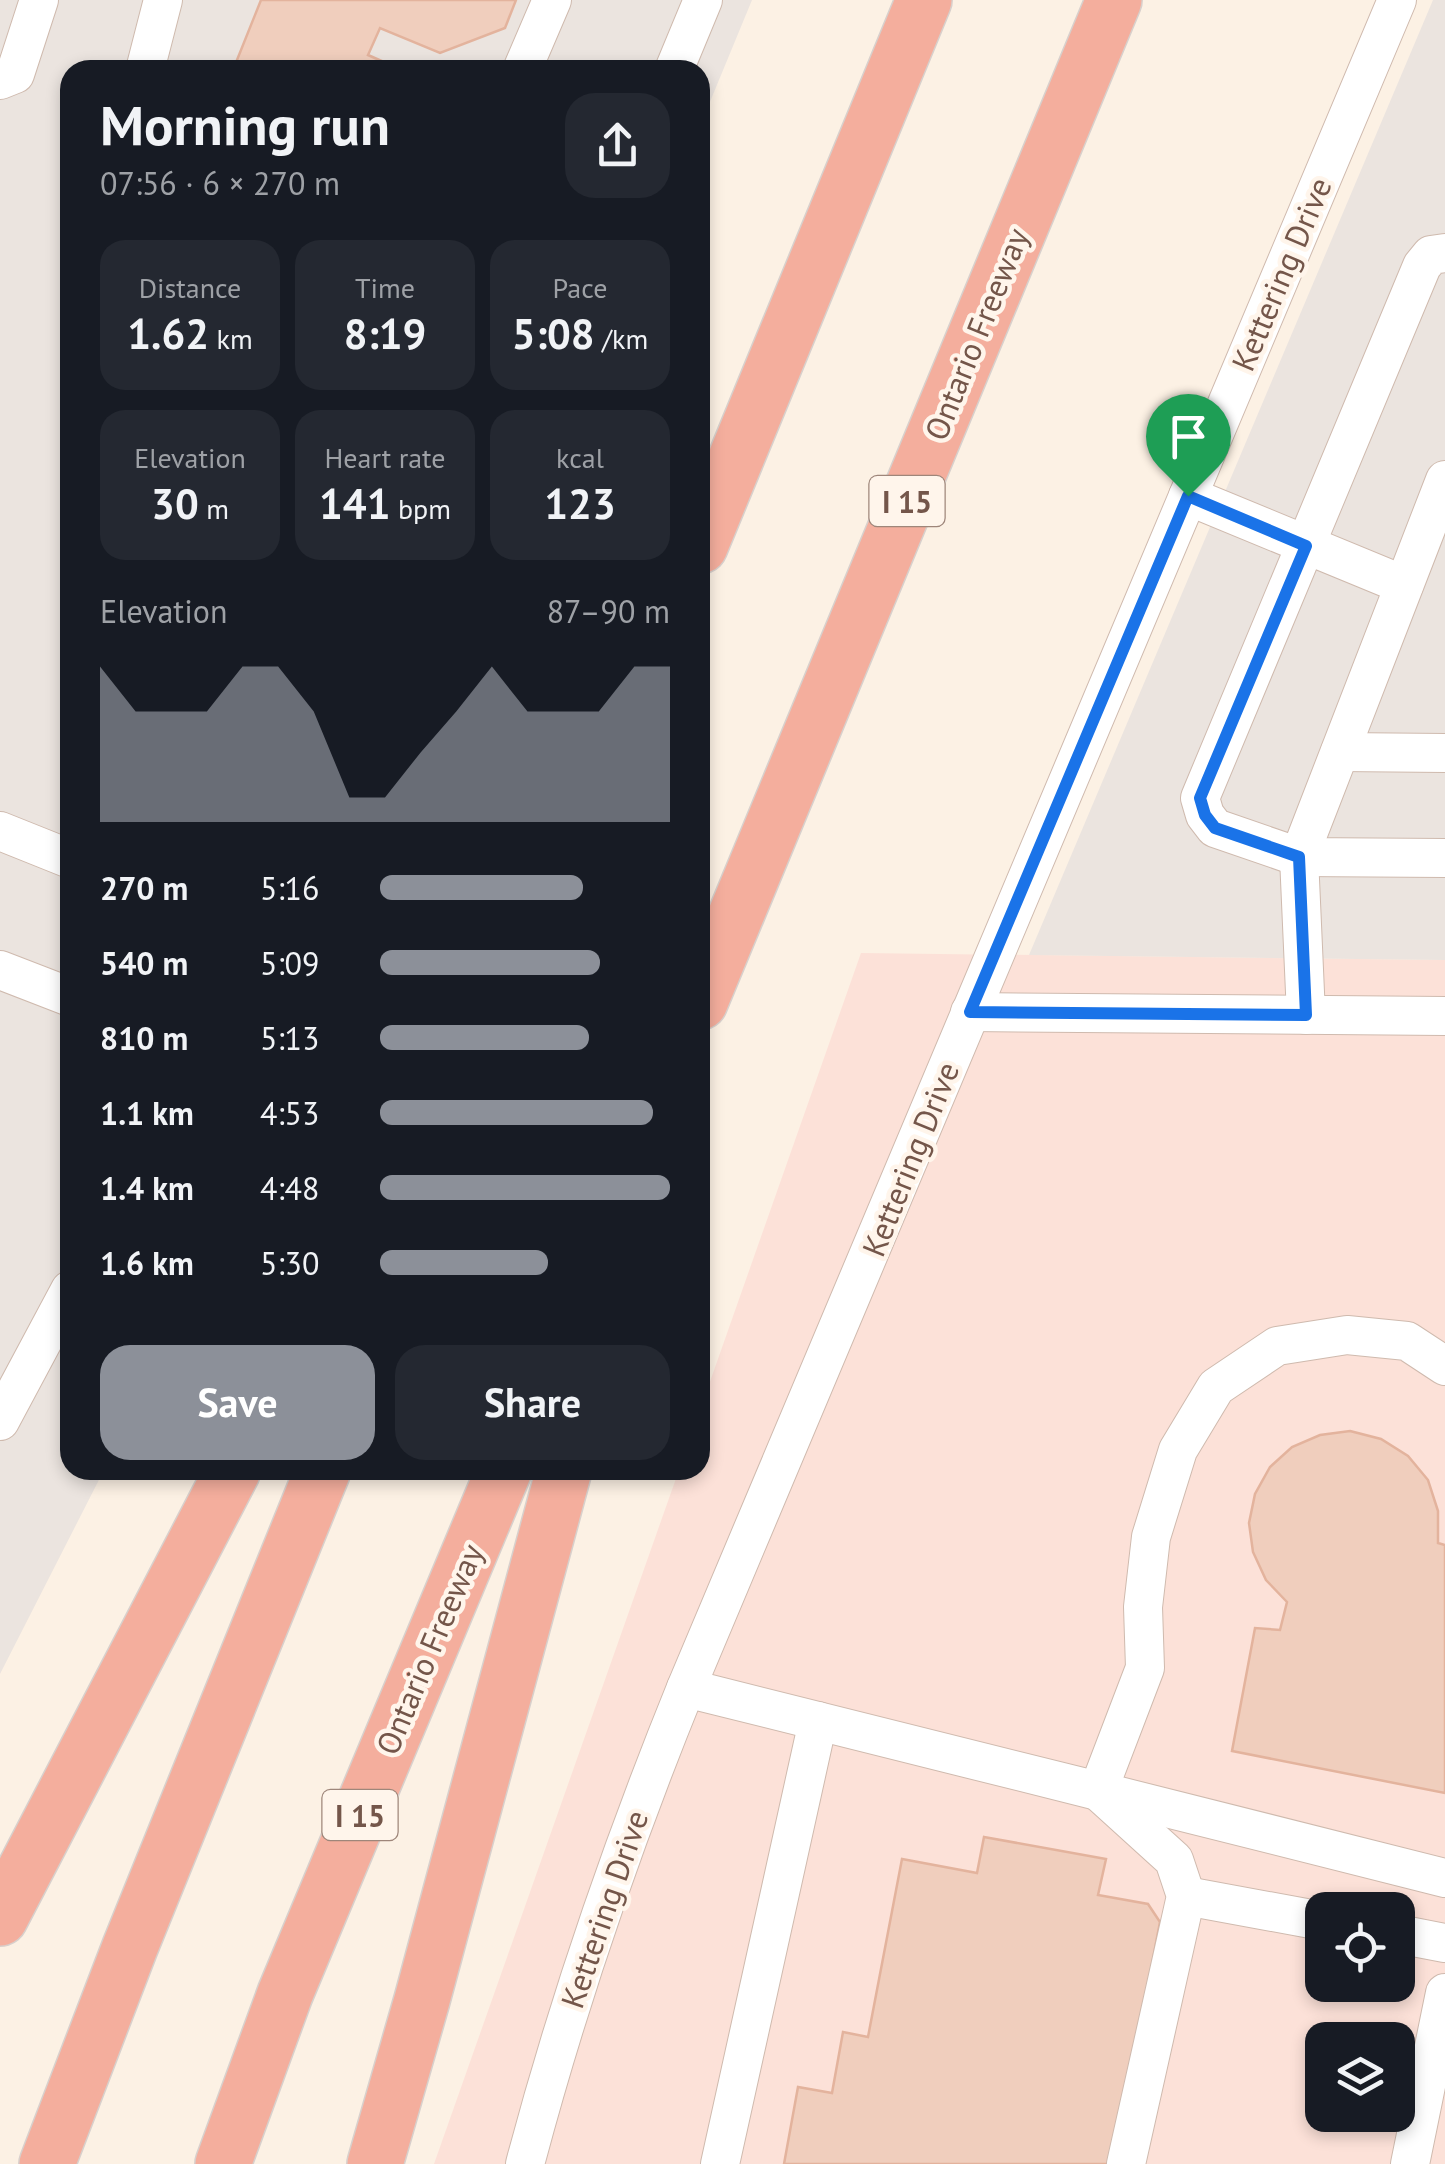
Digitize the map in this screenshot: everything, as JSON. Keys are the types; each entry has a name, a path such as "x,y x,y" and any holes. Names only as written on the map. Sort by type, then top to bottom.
{"highway":[{"path":"710,522 924,0"},
{"name":"Ontario Freeway","path":"710,978 1114,0"},
{"path":"0,1918 229,1480"},
{"path":"47,2164 130,1946 319,1480"},
{"name":"Ontario Freeway","path":"223,2164 285,1994 500,1480"},
{"path":"375,2164 561,1480"}],"street":[{"path":"0,80 15,74 39,0"},
{"path":"147,60 162,0"},
{"path":"526,60 552,0"},
{"path":"678,60 703,0"},
{"name":"Kettering Drive","path":"525,2164 551,2066 638,1807 1397,0"},
{"path":"1445,253 1431,255 1422,266 1200,798 1205,815 1215,828 1299,857 1445,858"},
{"path":"1306,1015 1299,857 1445,480"},
{"path":"1188,496 1404,585"},
{"path":"1340,752 1445,753"},
{"path":"0,831 60,855"},
{"path":"0,970 60,993"},
{"path":"970,1012 1445,1016"},
{"path":"0,1422 60,1309"},
{"path":"1098,1791 1145,1668 1143,1607 1151,1538 1178,1450 1216,1387 1277,1346 1348,1335 1408,1341 1445,1366"},
{"path":"686,1688 1445,1878"},
{"path":"720,2164 818,1722"},
{"path":"1098,1791 1174,1860 1186,1896 1126,2164"},
{"path":"1186,1896 1305,1918"},
{"path":"1415,1937 1445,1943"},
{"path":"1410,2164 1445,1993"}],"shaded area":[{"path":"0,0 752,0 710,102 710,60 60,60 60,1480 99,1480 0,1674"},
{"path":"1433,0 1445,0 1445,960 1029,955"},
{"path":"861,953 1445,960 1445,2164 434,2164 675,1480 710,1480 710,1382"}],"building":[{"path":"261,0 516,0 505,28 440,53 380,28 368,55 379,60 237,60"},
{"path":"1350,1431 1381,1439 1408,1456 1428,1480 1438,1511 1438,1543 1445,1545 1445,1793 1232,1751 1255,1628 1280,1630 1287,1602 1266,1580 1253,1552 1249,1523 1255,1494 1270,1467 1292,1447 1320,1435"},
{"path":"984,1837 1106,1859 1098,1895 1148,1904 1160,1922 1114,2164 784,2164 798,2087 832,2093 843,2032 868,2037 902,1859 977,1873"}],"route":[{"path":"1188,496 1306,546 1200,798 1205,815 1215,828 1299,857 1306,1015 970,1012 1024,883 1188,496"}]}
